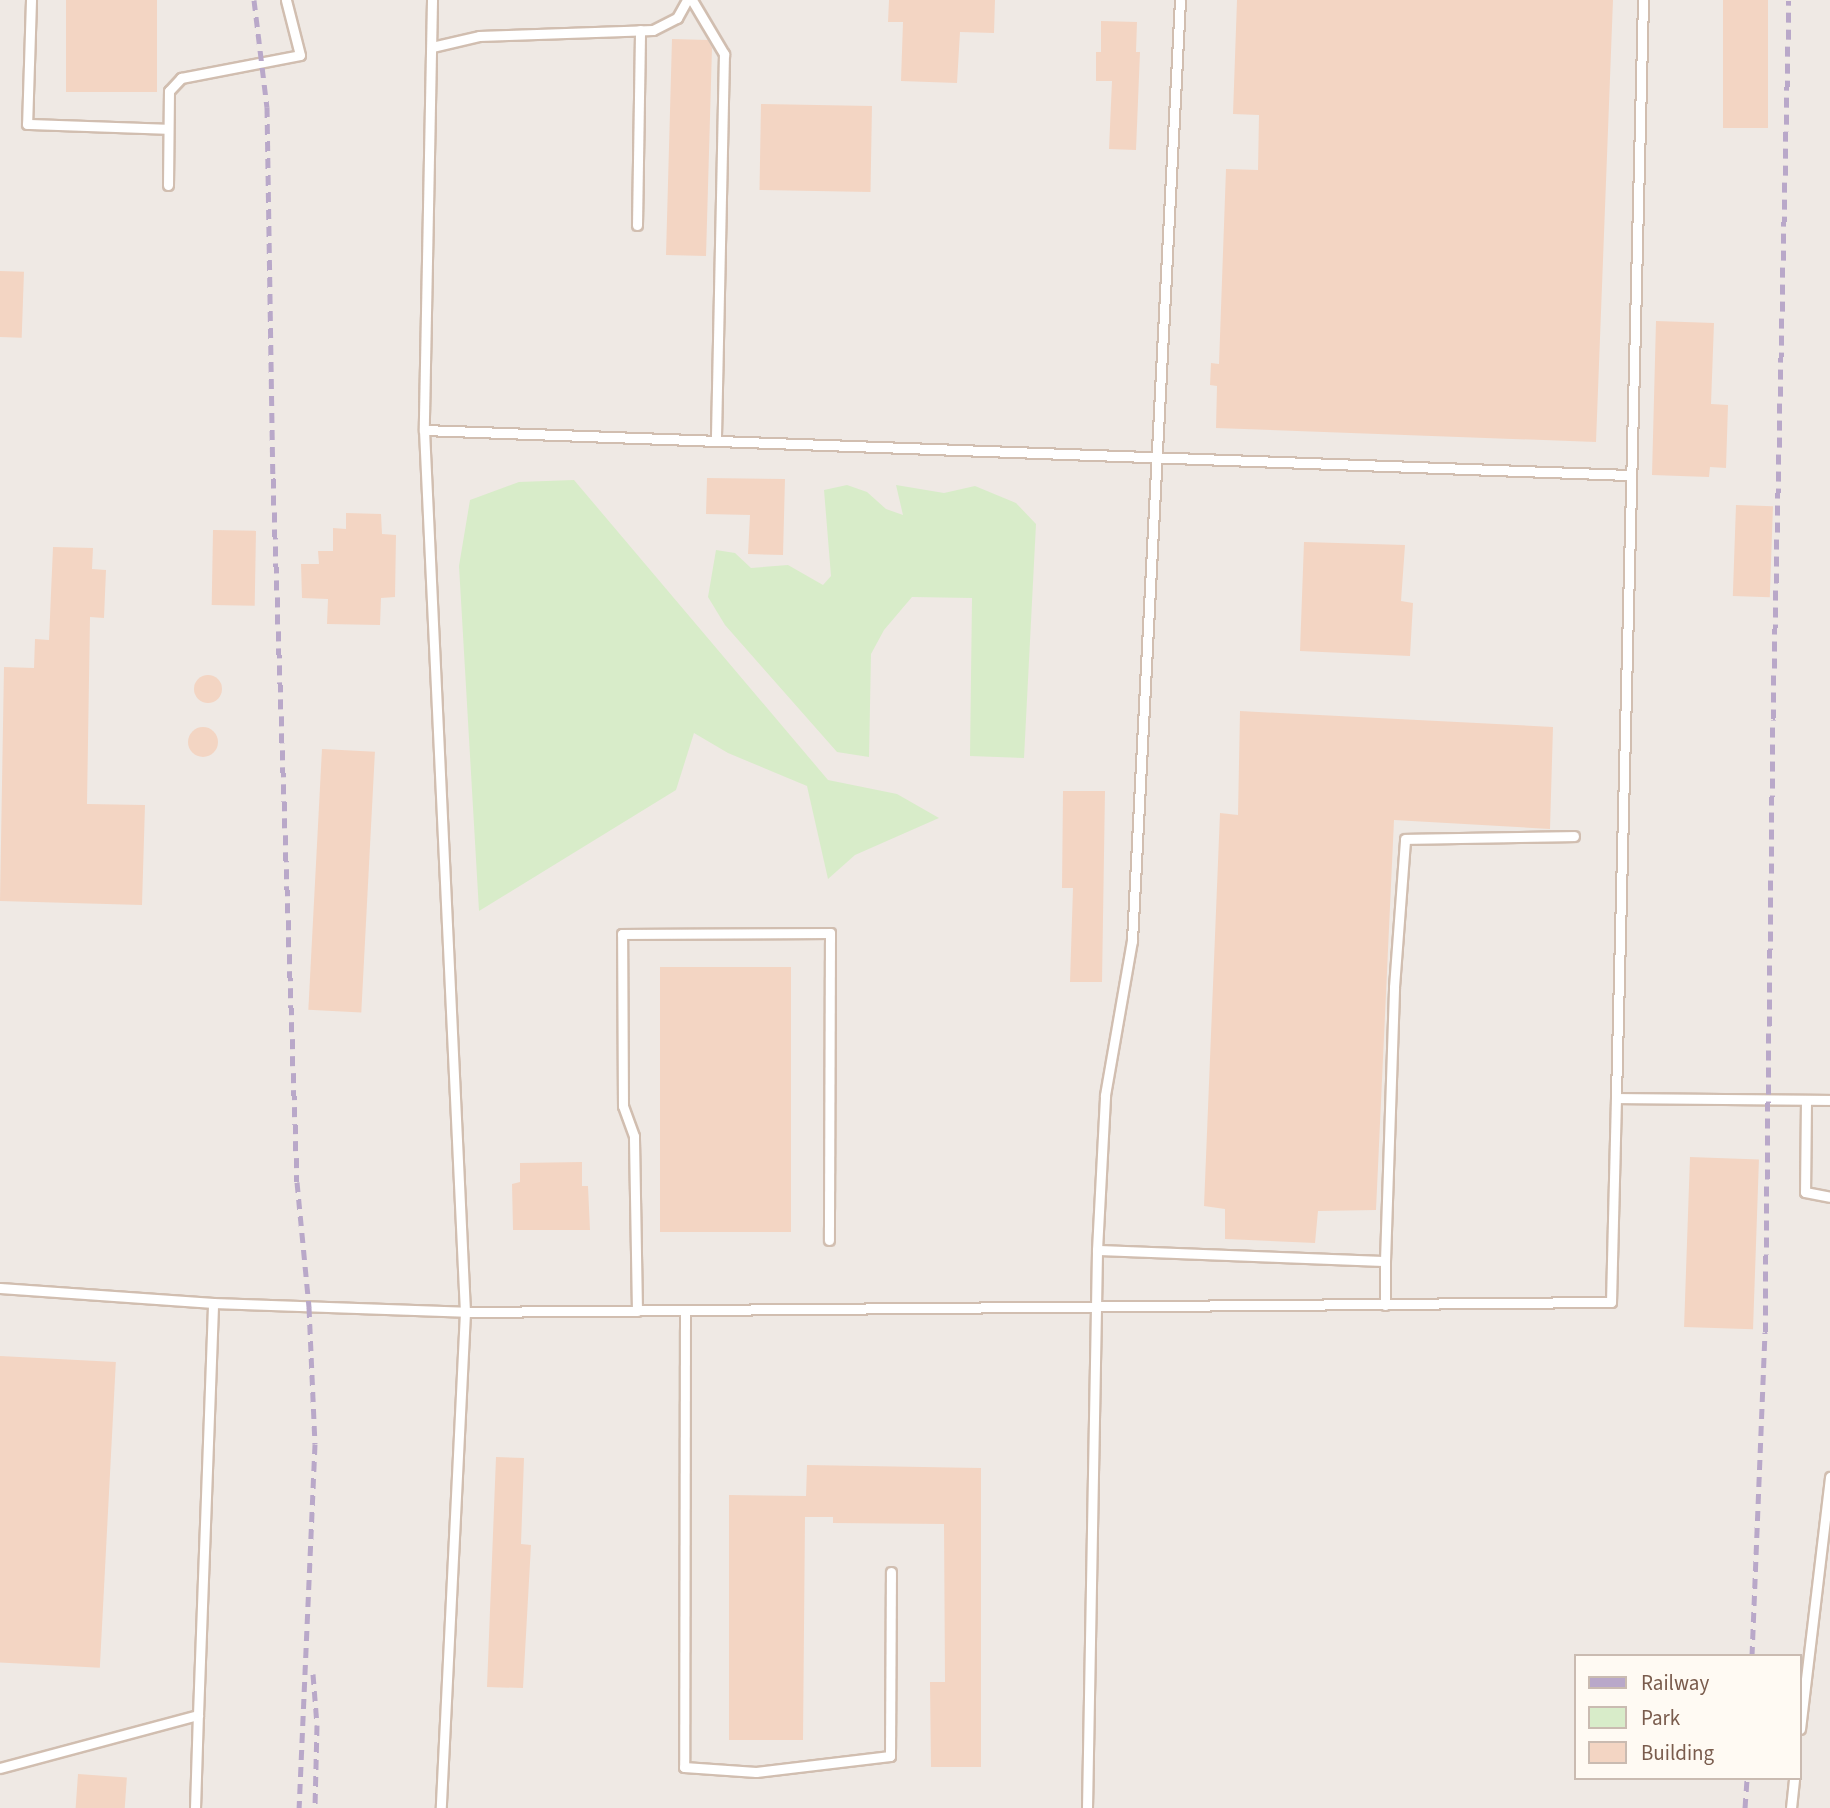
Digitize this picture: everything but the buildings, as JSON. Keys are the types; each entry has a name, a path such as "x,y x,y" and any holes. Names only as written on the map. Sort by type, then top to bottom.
{"lane":[{"path":"31,0 27,124 168,130"},
{"path":"168,185 169,91 181,78 300,55 286,0"},
{"path":"432,0 424,430 465,1312 441,1808"},
{"path":"432,47 479,36 653,30 677,18 690,0 724,54 716,441"},
{"path":"1087,1808 1097,1250 1105,1094 1132,941 1180,0"},
{"path":"0,1288 213,1303 465,1312 1611,1302 1643,0"},
{"path":"637,225 640,30"},
{"path":"424,430 1630,475"},
{"path":"1384,1305 1394,987 1405,839 1574,836"},
{"path":"637,1311 634,1136 623,1106 622,934 830,933 829,1240"},
{"path":"1616,1098 1830,1100"},
{"path":"1806,1100 1805,1192 1830,1197"},
{"path":"1097,1250 1385,1261"},
{"path":"195,1808 213,1303"},
{"path":"685,1311 684,1767 756,1772 890,1756 891,1572"},
{"path":"1802,1712 1830,1477"},
{"path":"0,1768 198,1715"},
{"path":"1791,1808 1794,1780"}],"shaded area":[{"path":"0,0 1830,0 1830,1808 0,1808"}],"green space":[{"path":"574,480 828,780 897,794 939,818 855,855 828,879 807,786 728,753 694,733 676,790 479,911 459,566 470,500 519,482"},
{"path":"847,485 867,492 886,509 903,515 896,485 944,493 975,486 1016,503 1036,524 1024,758 970,756 972,598 912,597 884,630 871,654 869,757 837,752 725,625 708,597 716,550 735,553 751,568 788,565 823,585 831,576 824,490"}],"railway":[{"path":"254,0 267,107 273,478 297,1182 309,1307 315,1444 299,1808"},
{"path":"1752,1654 1765,1332 1773,719 1789,0"},
{"path":"313,1674 317,1725 315,1808"},
{"path":"1745,1808 1747,1780"}]}
